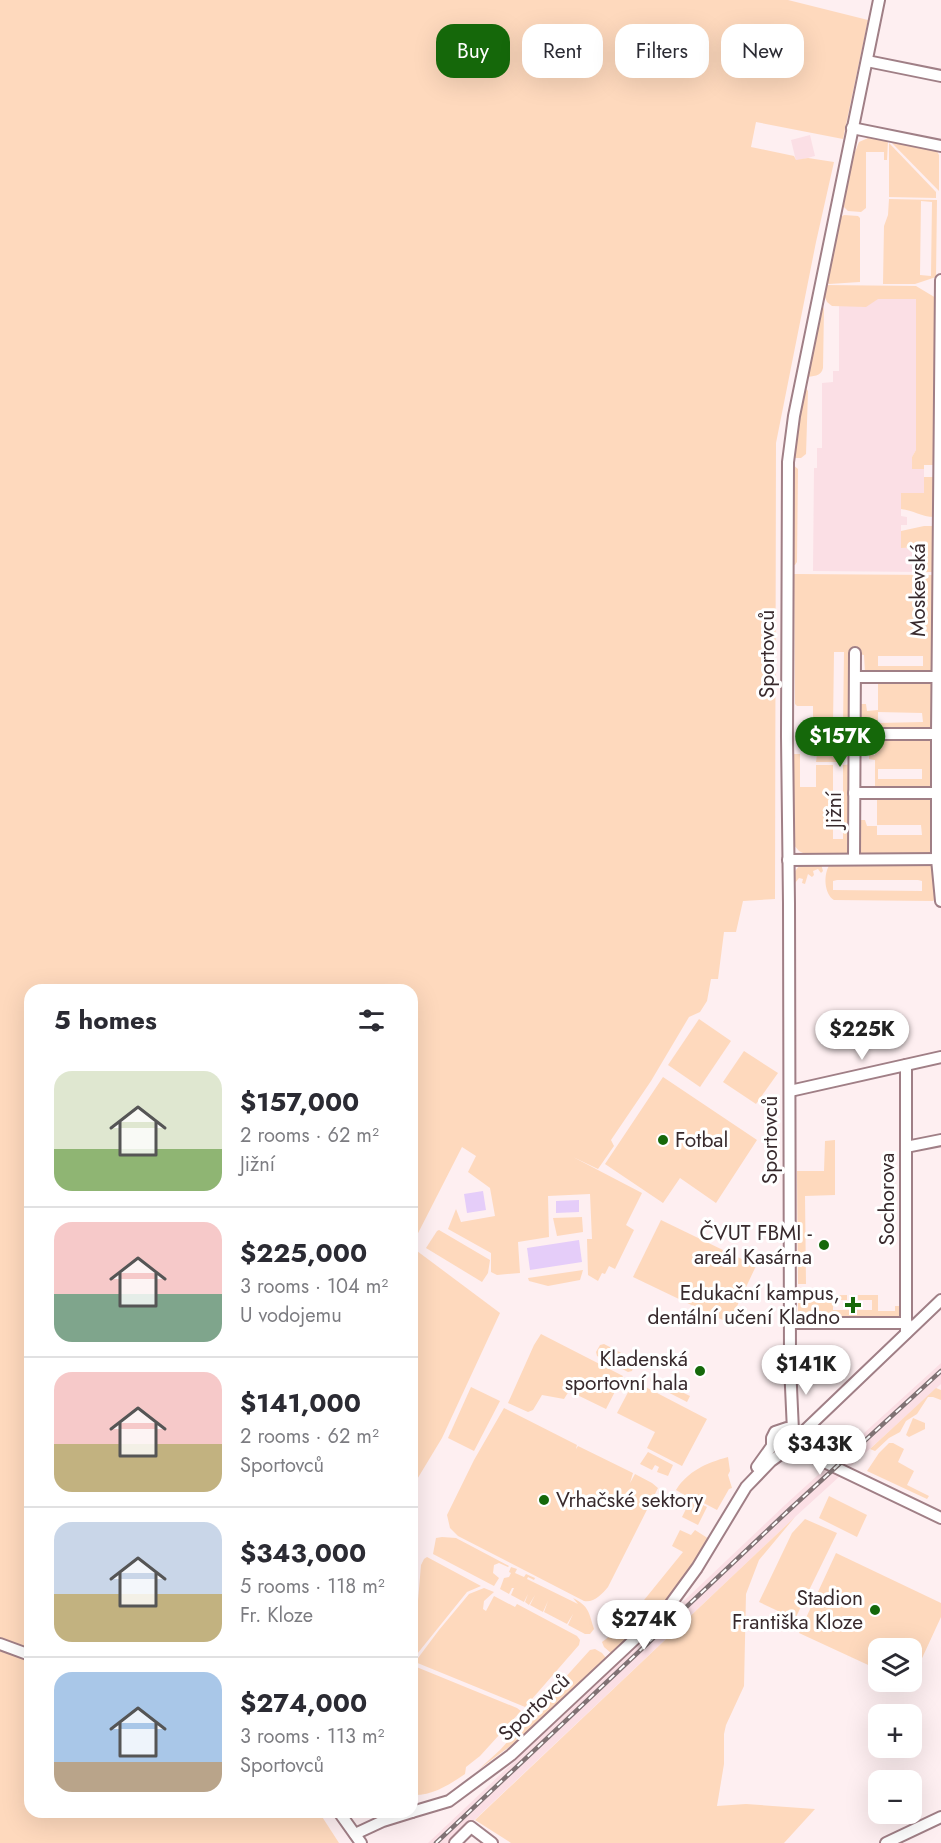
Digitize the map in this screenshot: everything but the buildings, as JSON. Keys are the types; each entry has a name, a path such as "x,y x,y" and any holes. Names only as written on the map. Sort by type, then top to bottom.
{"street":[{"name":"Sportovců","path":"746,1487 770,1462 782,1454 789,1453 797,1444 790,1432 787,522 789,449 879,0"},
{"path":"867,61 941,76"},
{"path":"852,128 941,146"},
{"name":"Moskevská","path":"941,280 937,677 941,901"},
{"name":"Jižní","path":"854,858 855,653"},
{"path":"855,677 937,677"},
{"path":"855,734 937,734"},
{"path":"854,793 939,793"},
{"path":"788,860 939,859"},
{"path":"790,1091 941,1058"},
{"name":"Sochorova","path":"906,1065 907,1328"},
{"path":"906,1148 941,1140"},
{"path":"790,1432 801,1434 907,1328 941,1300"},
{"path":"790,1323 907,1328"},
{"name":"Sportovců","path":"418,1810 449,1802 511,1755 667,1609 690,1580 753,1472 772,1446 772,1435 790,1432"},
{"path":"772,1446 782,1454"},
{"path":"795,1448 941,1518"},
{"path":"0,1644 24,1653"},
{"path":"886,1843 941,1816"},
{"path":"343,1818 358,1839"},
{"name":"Sportovců","path":"358,1839 383,1821 393,1818"},
{"path":"455,1843 471,1827 492,1843"}],"shaded area":[{"path":"0,0 788,0 868,20 843,139 756,122 751,147 794,156 796,160 808,158 834,162 776,443 775,899 743,901 736,932 724,932 718,979 711,979 707,1001 700,1012 689,1017 651,1081 611,1140 614,1146 598,1169 573,1157 642,1193 626,1225 634,1230 615,1269 609,1266 598,1281 588,1275 587,1239 592,1239 590,1194 548,1196 549,1237 518,1242 520,1273 497,1275 491,1272 491,1253 448,1229 456,1209 461,1222 495,1216 490,1188 468,1172 476,1156 462,1147 418,1233 418,984 24,984 24,1818 323,1818 339,1843 0,1843"},
{"path":"810,135 815,156 796,161 791,140"},
{"path":"868,138 888,141 887,160 884,160 884,152 866,152 866,208 861,212 848,211 841,204 850,156 853,157 859,142"},
{"path":"889,140 937,151 939,191"},
{"path":"889,143 936,192 936,198 889,197"},
{"path":"889,199 937,200 936,277 915,284 883,284 884,226 888,215","holes":["921,201 932,202 931,276 920,275"]},
{"path":"844,215 860,218 860,282 829,284 825,281 837,220"},
{"path":"825,285 916,286 936,298 935,465 924,465 924,469 912,469 912,457 916,450 916,299 878,299 866,307 832,306 824,295"},
{"path":"877,299 916,299 916,450 912,457 913,469 924,469 924,493 901,493 901,516 907,517 907,525 901,525 901,548 924,547 924,572 813,571 814,468 817,468 817,448 822,448 822,383 833,382 833,371 839,371 839,306 866,306"},
{"path":"821,302 824,309 823,368 819,375 805,377"},
{"path":"804,386 808,391 806,454 801,458 793,458"},
{"path":"792,464 798,469 797,562 795,565 790,565"},
{"path":"924,477 935,477 934,517 901,509 901,493 924,493"},
{"path":"934,526 934,572 924,572 924,547 901,548 901,531"},
{"path":"794,574 934,575 932,675 865,673 864,655 853,653 851,732 813,732 813,706 795,704","holes":["834,652 844,652 843,726 833,725","878,656 923,656 923,666 878,666"]},
{"path":"881,679 881,684 922,684 926,679 932,682 933,729 859,731 856,704 866,704 867,711 878,710 878,682 862,681 861,697 856,697 860,680","holes":["878,712 922,713 923,722 878,723"]},
{"path":"808,733 844,734 844,762 816,762 817,754 821,753 821,736 808,736"},
{"path":"877,735 878,740 901,740 901,736 904,741 923,741 927,736 932,739 932,788 875,791 875,760 869,759 869,755 875,755 875,738 857,739","holes":["878,769 922,769 922,779 878,779"]},
{"path":"792,754 800,754 800,787 816,787 816,765 833,765 833,839 843,839 843,765 853,764 850,854 805,854 793,844"},
{"path":"918,795 932,798 932,853 862,855 858,852 856,820 865,820 867,826 877,826 877,835 922,835 921,825 877,825 877,800 916,800"},
{"path":"821,864 823,871 821,873 818,869 813,871 812,877 808,874 805,884 802,883 803,879 799,878 795,883 795,998 793,997 791,876 800,865"},
{"path":"830,864 929,864 934,870 936,898 933,901 834,900 826,889","holes":["837,880 922,881 922,891 833,890 833,881"]},
{"path":"699,1019 731,1041 700,1087 668,1065"},
{"path":"744,1051 778,1073 756,1104 723,1082"},
{"name":"Fotbal","path":"663,1077 757,1140 716,1203 680,1178 663,1203 605,1164"},
{"path":"900,1077 903,1077 904,1316 900,1320 899,1316 798,1316 798,1296 847,1295 847,1300 833,1300 833,1310 872,1310 872,1300 858,1300 858,1295 878,1295 878,1311 895,1311 895,1306 901,1306"},
{"path":"835,1140 835,1195 805,1196 806,1284 798,1284 797,1171 824,1171 825,1141"},
{"path":"483,1191 486,1210 467,1213 464,1194"},
{"path":"579,1200 579,1212 556,1213 556,1201"},
{"path":"582,1217 583,1232 557,1236 553,1218"},
{"path":"661,1220 756,1266 729,1323 633,1277"},
{"path":"439,1230 490,1260 488,1273 482,1282 426,1248"},
{"path":"579,1240 582,1262 530,1270 527,1248"},
{"path":"418,1252 500,1313 442,1438 418,1478"},
{"path":"583,1270 580,1280 548,1286 529,1281 528,1278"},
{"path":"541,1334 623,1376 606,1409 569,1391 564,1399 542,1395 533,1410 528,1412 508,1403"},
{"path":"604,1344 633,1359 632,1371 628,1372 597,1356 596,1352 600,1345"},
{"path":"941,1363 941,1384 795,1517 450,1843 428,1843 785,1505"},
{"path":"651,1377 690,1396 687,1402 652,1384"},
{"path":"634,1381 707,1419 682,1466 647,1448 655,1432 617,1413"},
{"path":"471,1387 500,1401 474,1451 448,1438"},
{"path":"936,1388 941,1390 941,1400 928,1397 917,1414 906,1421 900,1432 889,1438 875,1451 870,1449"},
{"path":"504,1408 577,1445 576,1449 578,1446 633,1473 630,1483 635,1474 658,1488 608,1587 594,1599 584,1601 458,1536 450,1528 447,1515 474,1460"},
{"path":"913,1418 925,1423 925,1429 909,1437 906,1435"},
{"path":"816,1428 836,1464 808,1449 806,1440"},
{"path":"889,1443 904,1449 898,1462 914,1471 907,1485 929,1496 927,1499 867,1471"},
{"path":"648,1452 673,1465 668,1476 657,1472 659,1467 655,1465 652,1470 640,1464"},
{"path":"728,1457 730,1471 728,1475 732,1488 729,1489 717,1510 694,1498 693,1500 707,1507 698,1525 682,1517 691,1499 676,1490 681,1483 698,1469"},
{"path":"829,1496 867,1515 857,1537 819,1518"},
{"path":"795,1517 759,1560 746,1594 744,1686 726,1725 724,1764 717,1806 746,1804 815,1809 784,1843 511,1843 475,1820"},
{"path":"805,1519 837,1533 795,1619 759,1602 792,1533"},
{"path":"680,1530 691,1535 695,1530 709,1539 685,1578 667,1600 611,1653 602,1642 623,1626 683,1552 672,1546"},
{"path":"436,1538 456,1538 509,1566 499,1563 494,1565 493,1573 499,1578 494,1586 433,1554"},
{"name":"Stadion Františka Kloze","path":"836,1553 941,1603 941,1617 922,1658 922,1638 868,1638 868,1665 799,1633"},
{"path":"427,1557 481,1586 467,1592 418,1653 418,1600 421,1565"},
{"path":"511,1567 517,1569 515,1573 535,1578 534,1580 528,1577 527,1579 582,1604 588,1610 594,1629 590,1634 585,1634 568,1625 573,1614 567,1624 544,1612 548,1601 543,1612 530,1605 535,1595 529,1605 525,1602 528,1594 524,1602 511,1595 514,1588 509,1594 500,1589 504,1578 509,1577 511,1573 509,1572"},
{"path":"484,1588 494,1592 484,1601 483,1609 486,1611 494,1596 515,1607 517,1604 577,1636 580,1640 579,1645 525,1707 418,1663 418,1658 469,1594"},
{"path":"595,1649 606,1658 521,1738 478,1770 500,1750 590,1650"},
{"path":"418,1668 521,1711 480,1756 466,1767 465,1774 433,1792 419,1795"}],"railway":[{"path":"436,1843 789,1510 941,1371"}],"place":[{"name":"Fotbal","path":"663,1140"},
{"name":"ČVUT FBMI - areál Kasárna","path":"824,1245"},
{"name":"Edukační kampus, dentální učení Kladno","path":"853,1305"},
{"name":"Kladenská sportovní hala","path":"700,1371"},
{"name":"Vrhačské sektory","path":"544,1500"},
{"name":"Stadion Františka Kloze","path":"875,1610"}]}
